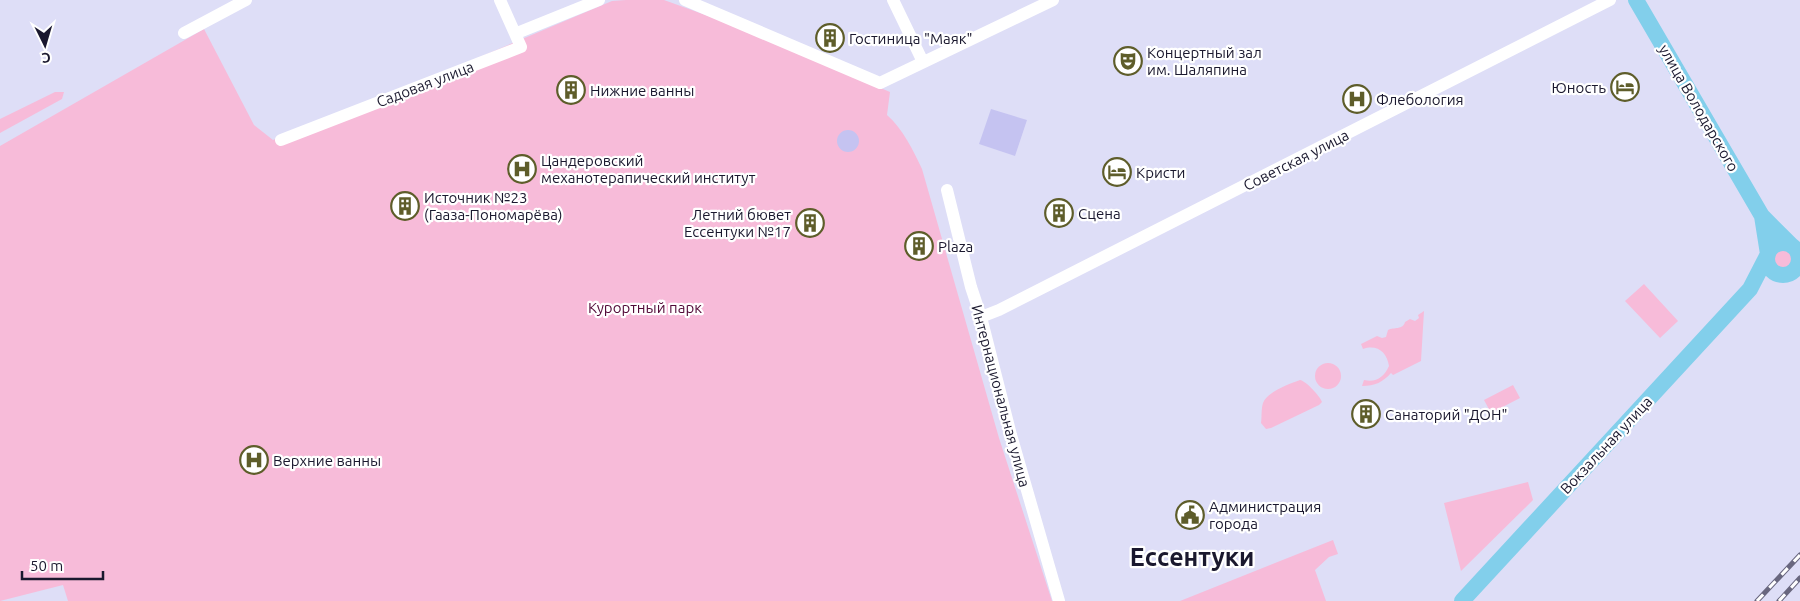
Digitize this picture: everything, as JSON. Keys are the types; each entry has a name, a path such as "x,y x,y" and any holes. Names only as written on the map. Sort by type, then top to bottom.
{"main road":[{"name":"улица Володарского","path":"1636,0 1762,216"},
{"path":"1762,216 1798,254"},
{"path":"1762,216 1768,254 1767,260 1770,269 1778,274 1794,276"},
{"path":"1750,289 1770,250 1778,244 1787,244 1798,254"},
{"path":"1794,276 1798,254"},
{"path":"1750,289 1794,276"},
{"name":"Вокзальная улица","path":"1462,601 1750,289"}],"street":[{"path":"184,33 246,0"},
{"path":"500,0 517,33 600,0"},
{"path":"685,0 880,83 1053,0"},
{"path":"893,0 923,62"},
{"name":"Советская улица","path":"980,317 1016,302 1610,0"},
{"name":"Садовая улица","path":"281,140 521,47 517,33"},
{"name":"Интернациональная улица","path":"947,190 1011,435 1059,601"}],"green space":[{"name":"Курортный парк","path":"664,0 733,25 890,92 887,115 903,133 922,169 999,438 1052,601 68,601 63,585 0,601 0,146 204,29 254,125 273,140 454,68 612,1"},
{"path":"55,92 64,92 62,99 0,133 0,119"},
{"path":"1779,250 1787,250 1793,256 1793,264 1787,270 1779,270 1773,264 1773,256"},
{"path":"1644,284 1678,321 1660,338 1625,301"},
{"path":"1424,311 1421,361 1393,375 1391,373 1378,383 1362,386 1364,380 1372,381 1379,378 1389,366 1384,353 1377,348 1363,349 1361,344 1377,336 1386,337 1388,330 1404,325 1410,319 1415,321 1419,318 1418,315"},
{"path":"1328,363 1337,367 1341,376 1337,385 1328,389 1319,385 1315,376 1319,367"},
{"path":"1300,380 1306,383 1319,396 1322,402 1266,429 1261,423 1262,405 1265,399 1279,389"},
{"path":"1513,385 1520,398 1491,413 1484,400"},
{"path":"1528,482 1533,500 1461,571 1444,503"},
{"path":"1333,540 1338,554 1329,557 1315,570 1326,601 1180,601"}],"water":[{"path":"991,109 1027,120 1015,156 979,144"},
{"path":"848,130 856,133 859,141 856,149 848,152 840,149 837,141 840,133"}],"railway":[{"path":"1757,601 1800,555"},
{"path":"1779,601 1800,578"}],"place":[{"name":"Гостиница \"Маяк\"","path":"830,38"},
{"name":"Концертный зал им. Шаляпина","path":"1128,61"},
{"name":"Юность","path":"1625,87"},
{"name":"Нижние ванны","path":"571,90"},
{"name":"Флебология","path":"1357,99"},
{"name":"Цандеровский механотерапический институт","path":"522,169"},
{"name":"Кристи","path":"1117,172"},
{"name":"Источник №23 (Гааза-Пономарёва)","path":"405,206"},
{"name":"Сцена","path":"1059,213"},
{"name":"Летний бювет Ессентуки №17","path":"810,223"},
{"name":"Plaza","path":"919,246"},
{"name":"Санаторий \"ДОН\"","path":"1366,414"},
{"name":"Верхние ванны","path":"254,460"},
{"name":"Администрация города","path":"1190,515"}],"district":[{"name":"Ессентуки","path":"1192,557"}]}
